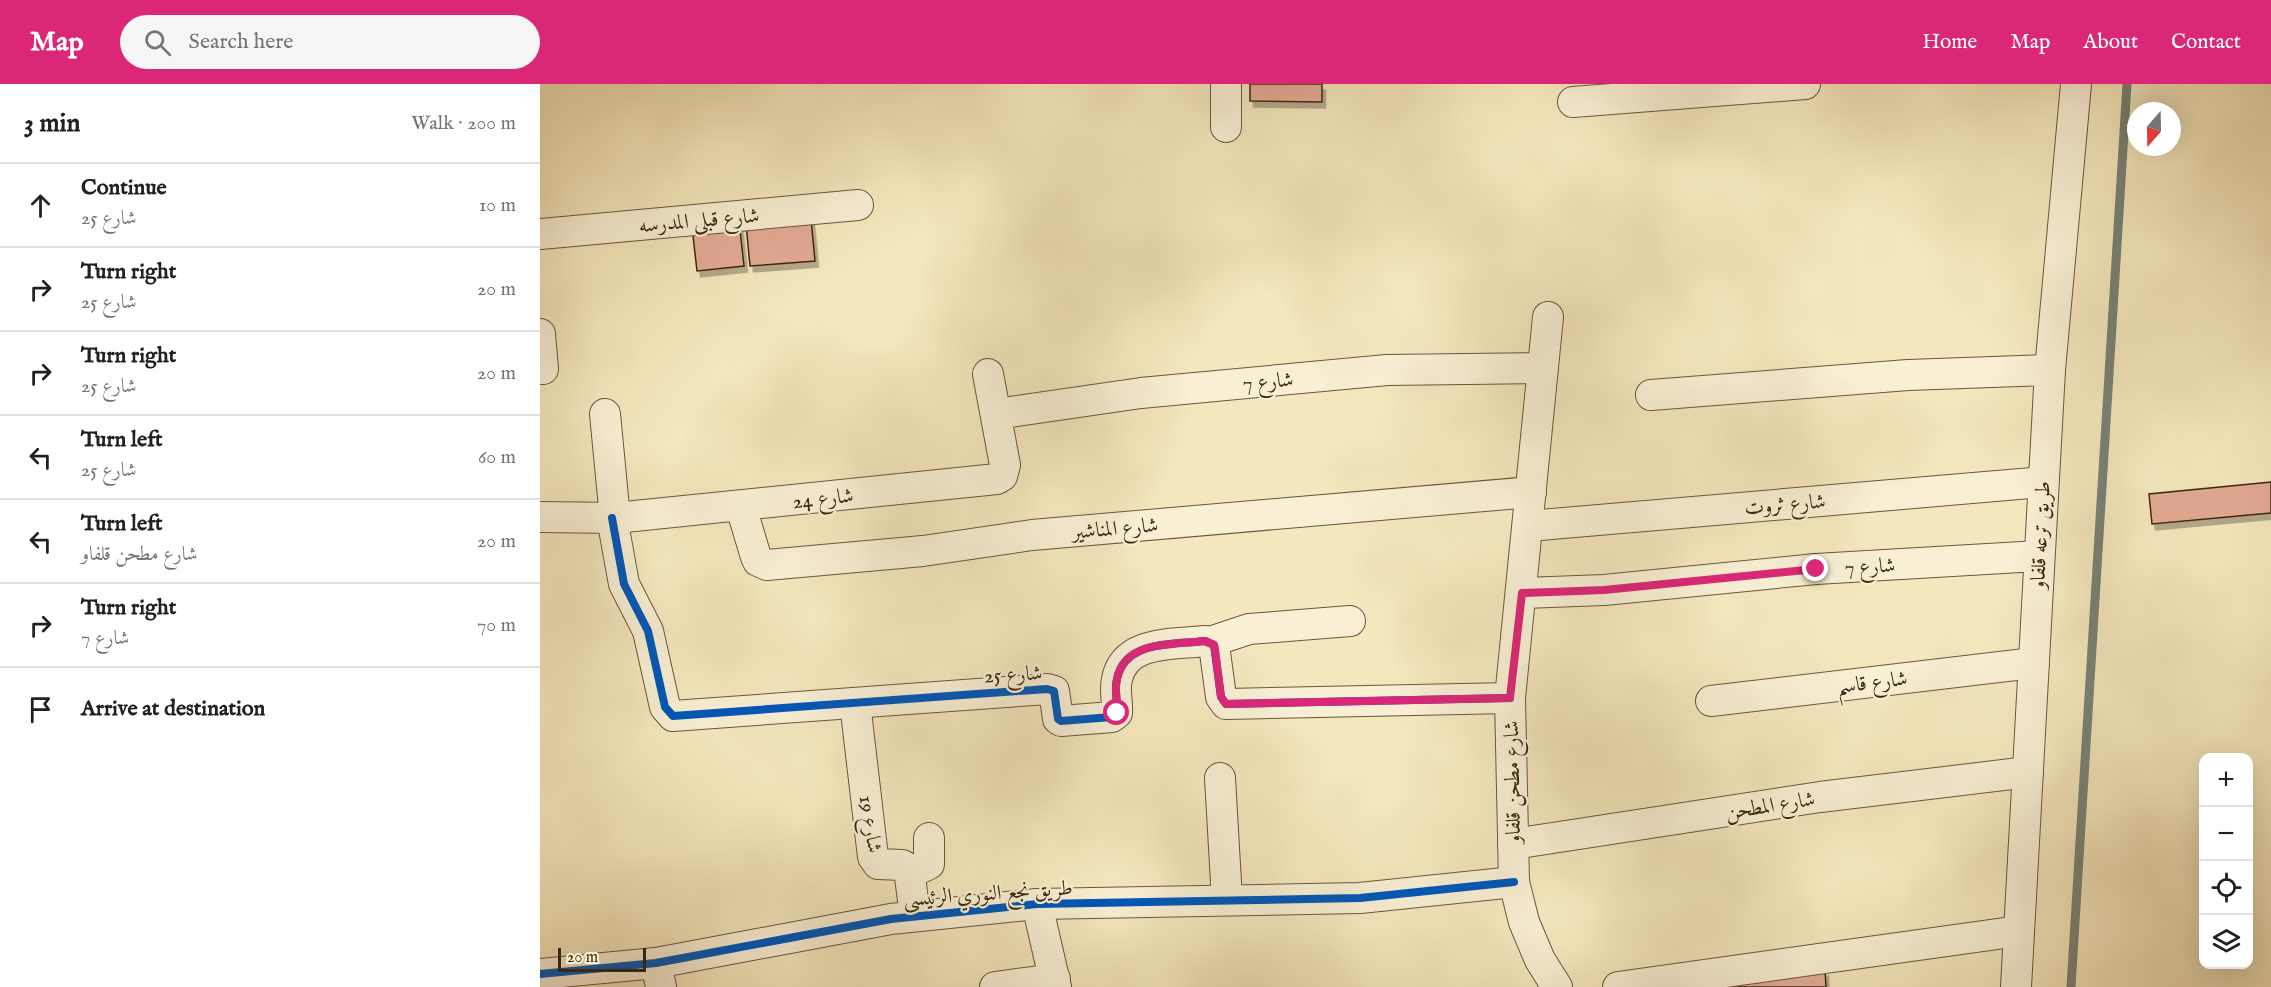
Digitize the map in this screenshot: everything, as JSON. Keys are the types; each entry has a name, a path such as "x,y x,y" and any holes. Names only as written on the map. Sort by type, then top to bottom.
{"street":[{"path":"1226,84 1226,127"},
{"path":"1573,102 1805,84"},
{"name":"طريق ترعه قلفاو","path":"2016,987 2050,369 2076,84"},
{"name":"شارع قبلى المدرسه","path":"540,234 858,205"},
{"name":"شارع مطحن قلفاو","path":"1548,317 1510,698 1514,882 1524,922 1540,960 1557,987"},
{"path":"540,334 543,369"},
{"name":"شارع 7","path":"996,414 1141,393 1387,370 1543,368"},
{"path":"1651,395 1908,375 2050,369"},
{"name":"شارع 24","path":"540,517 614,518 741,507 997,479 1005,471 988,374"},
{"path":"605,414 614,518"},
{"name":"شارع ثروت","path":"1528,526 2043,482"},
{"name":"شارع المناشير","path":"741,507 756,557 758,561 767,565 923,551 1021,536 1531,492"},
{"name":"شارع 25","path":"614,518 624,584 648,631 668,712 678,716 1051,689 1055,694 1058,719 1061,721 1112,717 1117,713 1118,674 1121,666 1132,654 1146,648 1209,642"},
{"name":"شارع 7","path":"1522,593 1604,590 1816,569 2039,556"},
{"path":"1350,621 1249,629 1209,642 1215,650 1221,697 1226,704 1510,698"},
{"name":"شارع قاسم","path":"1711,701 2034,663"},
{"name":"شارع 19","path":"855,703 874,861 878,864 906,866 911,873"},
{"name":"شارع المطحن","path":"1513,844 1820,797 2028,772"},
{"path":"1220,778 1227,900"},
{"path":"915,916 911,873 929,864 928,838"},
{"name":"طريق نجع النوري الرئيسى","path":"540,974 658,975 915,916 1037,904 1360,898 1514,882"},
{"path":"995,987 1055,983 1037,904"},
{"path":"1618,987 2019,931"}],"building":[{"path":"1250,84 1322,84 1322,102 1250,101"},
{"path":"811,219 815,261 750,266 746,224"},
{"path":"739,221 744,266 697,271 692,227"},
{"path":"2271,482 2271,513 2152,524 2149,494"},
{"path":"1825,970 1826,987 1734,987 1733,976"}],"waterway":[{"path":"2071,987 2127,84"}],"cycle path":[{"path":"612,518 624,584 648,631 665,707 673,716 1047,689 1054,691 1058,719 1061,721 1112,717 1117,713 1117,679 1122,666 1130,657 1140,651 1165,644 1205,641 1214,645 1221,697 1226,704 1510,698"},
{"path":"540,974 656,963 891,919 1037,904 1360,898 1514,882"}],"route":[{"path":"1117,713 1116,682 1121,666 1132,654 1146,648 1205,641 1214,645 1221,697 1226,704 1510,698 1522,593 1604,590 1816,569"}]}
